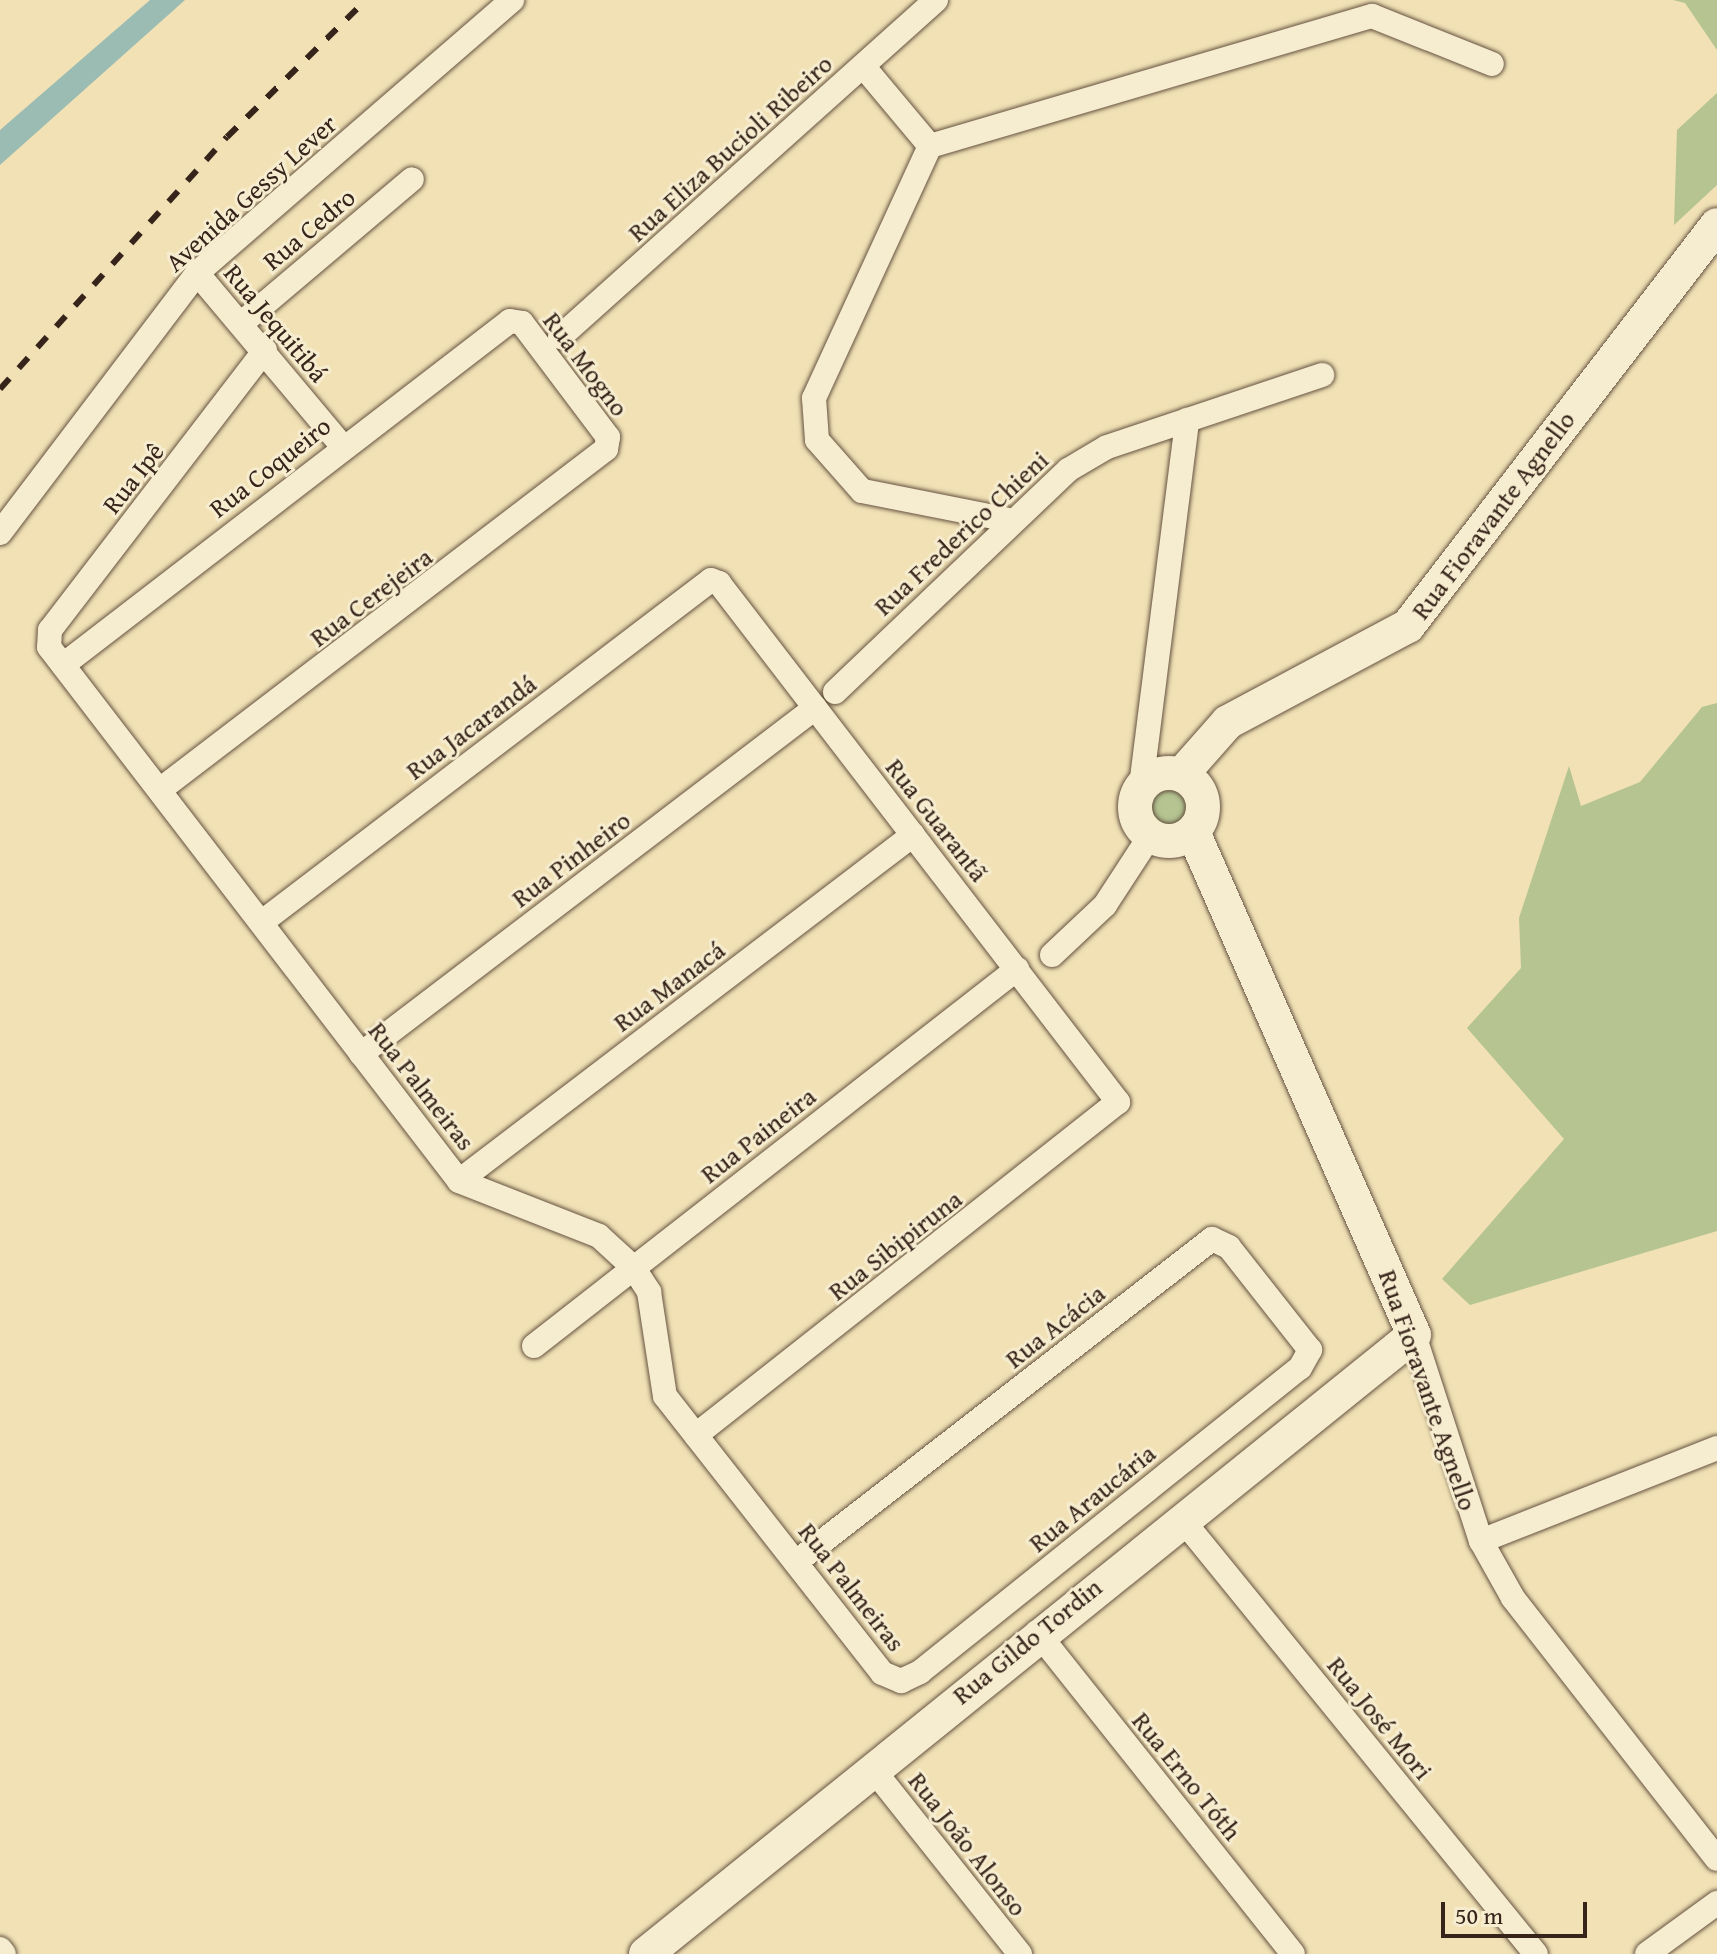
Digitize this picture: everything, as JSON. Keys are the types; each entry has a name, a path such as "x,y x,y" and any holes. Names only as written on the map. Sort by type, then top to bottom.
{"main road":[{"name":"Rua Fioravante Agnello","path":"1182,774 1228,722 1408,626 1717,225"},
{"path":"1159,773 1182,774 1203,800 1193,832 1172,841 1150,836 1134,807 1141,786 1159,773"},
{"name":"Rua Fioravante Agnello","path":"1193,832 1414,1335"},
{"name":"Rua Gildo Tordin","path":"646,1954 1037,1632 1414,1335"}],"street":[{"name":"Avenida Gessy Lever","path":"0,533 197,273 512,0"},
{"name":"Rua Eliza Bucioli Ribeiro","path":"560,337 936,0"},
{"path":"1009,520 862,491 817,440 814,398 930,146 1368,8 1492,64"},
{"path":"863,66 930,146"},
{"name":"Rua Cedro","path":"243,322 412,179"},
{"name":"Rua Jequitibá","path":"197,273 243,322 342,446"},
{"name":"Rua Mogno","path":"516,319 610,444"},
{"name":"Rua Coqueiro","path":"63,665 342,446 516,319"},
{"name":"Rua Ipê","path":"46,639 265,350"},
{"name":"Rua Frederico Chieni","path":"835,692 1009,520 1107,447 1322,375"},
{"path":"1141,786 1187,420"},
{"name":"Rua Cerejeira","path":"161,789 610,444"},
{"name":"Rua Guarantã","path":"716,580 1116,1092"},
{"name":"Rua Jacarandá","path":"262,922 716,580"},
{"name":"Rua Palmeiras","path":"46,639 459,1181 599,1236 633,1267 649,1292 665,1396 882,1673 901,1681 920,1672"},
{"name":"Rua Pinheiro","path":"361,1054 815,708"},
{"name":"Rua Manacá","path":"459,1181 913,835"},
{"path":"1052,955 1105,905 1150,836"},
{"name":"Rua Paineira","path":"534,1346 1017,969"},
{"name":"Rua Sibipiruna","path":"696,1435 1114,1109 1116,1092"},
{"name":"Rua Acácia","path":"796,1562 1212,1239 1229,1247 1310,1350 1300,1368"},
{"name":"Rua Fioravante Agnello","path":"1414,1335 1481,1541 1549,1649 1717,1859"},
{"name":"Rua Araucária","path":"920,1672 1300,1368"},
{"path":"1481,1541 1717,1448"},
{"name":"Rua José Mori","path":"1181,1518 1536,1954"},
{"name":"Rua Erno Tóth","path":"1037,1632 1293,1954"},
{"name":"Rua João Alonso","path":"872,1768 1020,1954"},
{"path":"1647,1954 1717,1903"},
{"path":"0,1949 4,1954"}],"green space":[{"path":"1673,0 1717,0 1717,50 1685,3"},
{"path":"1717,93 1717,185 1674,225 1677,130"},
{"path":"1717,703 1717,1231 1470,1305 1442,1279 1564,1139 1467,1028 1521,968 1519,918 1569,766 1581,806 1640,782 1702,707"},
{"path":"1167,780 1176,781 1184,787 1190,795 1190,813 1184,821 1176,827 1167,828 1158,827 1150,821 1144,813 1143,804 1144,795 1150,787 1158,781"}],"water":[{"path":"150,0 185,0 0,165 0,130"}],"railway":[{"path":"0,389 227,137 366,0"}]}
